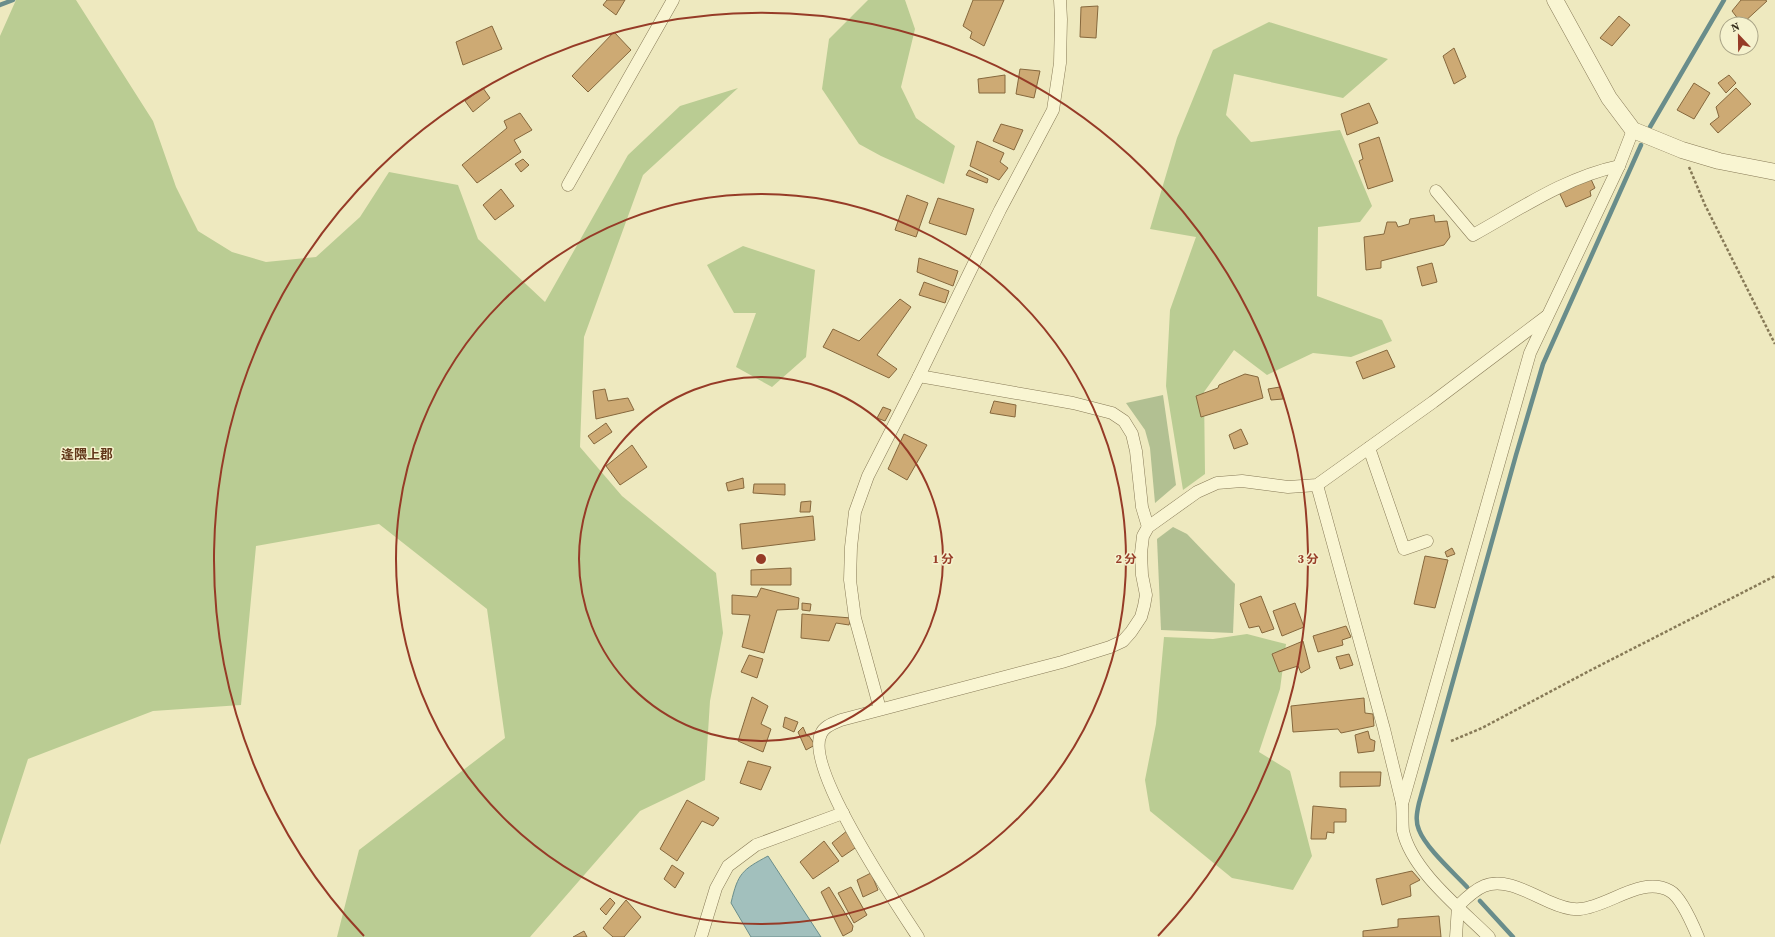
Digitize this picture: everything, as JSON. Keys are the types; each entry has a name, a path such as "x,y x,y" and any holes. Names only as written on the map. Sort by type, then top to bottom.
{"street":[{"path":"568,185 673,0"},
{"path":"880,709 855,618 850,580 851,547 855,512 868,476 919,376 1000,210 1052,110 1060,63 1060,0"},
{"path":"1555,0 1609,98 1633,130 1682,150 1719,161 1775,172"},
{"path":"1402,804 1530,352 1619,166 1633,130"},
{"path":"1436,191 1473,235 1570,182 1596,171 1619,166"},
{"path":"918,937 843,813 828,780 821,760 819,742 821,733 828,726 840,720 880,709 1062,662 1110,647 1122,641 1131,632 1141,617 1144,606 1146,595 1142,575 1141,553 1143,536 1148,527 1197,492 1217,483 1242,481 1288,487 1317,485 1433,402 1547,316"},
{"path":"919,376 1073,403 1112,413 1124,421 1132,434 1136,451 1142,507 1148,527"},
{"path":"1369,448 1404,549 1427,541"},
{"path":"1317,485 1384,729 1402,804 1403,832 1416,861 1435,885 1488,937"},
{"path":"701,937 716,888 728,866 756,845 843,813"},
{"path":"1456,937 1458,906 1483,886 1496,883 1510,886 1561,907 1579,909 1594,906 1641,887 1650,886 1671,891 1687,912 1698,937"}],"path":[{"path":"1682,150 1705,205 1775,344"},
{"path":"1451,741 1482,728 1591,670 1775,576"}],"green space":[{"path":"16,0 76,0 153,121 176,187 198,231 232,252 266,262 316,257 360,217 389,172 458,185 478,239 545,302 628,155 680,106 738,88 643,175 584,337 580,447 622,496 716,573 723,633 710,701 705,780 640,811 530,937 337,937 359,850 505,738 487,609 379,524 256,546 241,705 153,711 28,759 0,845 0,36"},
{"path":"868,0 905,0 915,29 901,87 916,118 955,146 944,184 881,156 859,144 822,89 829,39"},
{"path":"1269,22 1388,59 1343,98 1234,74 1226,115 1251,142 1340,130 1372,206 1360,222 1318,227 1317,296 1382,320 1392,341 1351,357 1313,353 1267,375 1234,350 1204,392 1205,474 1183,490 1166,386 1170,310 1196,237 1150,229 1177,138 1213,50"},
{"path":"743,246 815,270 806,357 772,387 736,367 756,313 734,313 707,265"},
{"path":"1163,395 1176,485 1155,503 1150,448 1145,430 1126,403"},
{"path":"1173,527 1187,534 1235,584 1233,633 1161,630 1157,539"},
{"path":"1247,634 1286,644 1280,689 1259,752 1290,771 1312,856 1293,890 1232,878 1150,811 1145,780 1156,724 1164,637 1213,639"}],"water":[{"path":"768,856 821,937 751,937 731,903 736,885 742,874 752,865"}],"building":[{"path":"607,0 625,0 616,15 603,5"},
{"path":"973,0 1004,0 984,46 970,38 972,32 963,26"},
{"path":"1741,0 1767,1 1751,16 1736,16 1732,11"},
{"path":"1098,6 1096,38 1080,37 1081,7"},
{"path":"1619,16 1630,25 1612,46 1600,38"},
{"path":"492,26 502,49 463,65 456,42"},
{"path":"614,32 631,50 588,92 572,76"},
{"path":"1454,48 1466,77 1454,84 1443,56"},
{"path":"1020,69 1040,71 1034,98 1016,94"},
{"path":"1005,75 1005,93 979,93 978,79"},
{"path":"1729,75 1736,83 1726,93 1718,83"},
{"path":"1694,83 1710,93 1694,119 1677,110"},
{"path":"483,88 490,98 473,112 465,101"},
{"path":"1736,88 1751,104 1718,133 1710,124 1719,117 1716,107"},
{"path":"1369,103 1378,123 1347,135 1341,114"},
{"path":"520,113 532,130 514,140 521,152 477,183 462,165 507,128 504,121"},
{"path":"1001,124 1023,130 1014,150 993,141"},
{"path":"1379,137 1393,181 1368,189 1359,161 1363,159 1359,144"},
{"path":"977,141 1004,153 1000,162 1008,168 999,180 970,166"},
{"path":"523,159 529,165 521,172 515,164"},
{"path":"969,170 988,179 987,183 966,175"},
{"path":"1590,177 1595,188 1590,191 1591,196 1566,207 1559,192"},
{"path":"501,189 514,206 495,220 483,205"},
{"path":"907,195 928,203 916,237 895,230"},
{"path":"938,198 974,209 966,235 929,223"},
{"path":"1434,215 1435,222 1447,221 1450,237 1444,245 1381,261 1381,268 1366,270 1364,237 1384,234 1387,222 1396,222 1398,227 1409,224 1410,219"},
{"path":"919,258 958,271 953,286 917,272"},
{"path":"1432,263 1437,282 1422,286 1417,267"},
{"path":"924,282 949,291 945,303 919,295"},
{"path":"900,299 911,307 877,355 897,369 889,378 823,347 833,329 859,341"},
{"path":"1387,350 1395,367 1363,379 1356,362"},
{"path":"1245,374 1258,377 1263,398 1201,417 1196,396 1218,388 1219,385"},
{"path":"1280,387 1283,399 1271,400 1268,389"},
{"path":"605,389 608,401 628,398 634,410 596,419 593,391"},
{"path":"994,401 1016,405 1015,417 990,413"},
{"path":"883,407 891,410 885,421 877,418"},
{"path":"606,423 612,432 594,444 588,436"},
{"path":"1241,429 1248,444 1234,449 1229,435"},
{"path":"904,434 927,445 907,480 888,469"},
{"path":"632,445 647,467 620,485 606,466"},
{"path":"743,478 744,488 728,491 726,483"},
{"path":"754,484 785,484 785,495 753,493"},
{"path":"811,501 810,512 800,512 801,502"},
{"path":"813,516 815,540 742,549 740,524"},
{"path":"1452,548 1455,554 1447,557 1445,552"},
{"path":"1425,556 1448,560 1435,608 1414,604"},
{"path":"791,568 791,585 751,585 751,570"},
{"path":"761,588 799,598 798,609 777,610 764,653 742,647 750,615 732,614 732,595 757,597"},
{"path":"1261,596 1274,629 1262,633 1259,626 1249,628 1240,604"},
{"path":"802,603 811,604 810,611 802,610"},
{"path":"1295,603 1304,627 1282,636 1273,611"},
{"path":"802,614 851,618 849,625 836,623 829,641 801,638"},
{"path":"1346,626 1351,637 1342,640 1343,645 1318,652 1313,636"},
{"path":"1303,641 1310,668 1301,673 1298,666 1279,672 1272,654"},
{"path":"1349,654 1353,665 1340,669 1336,657"},
{"path":"749,655 763,659 757,678 741,672"},
{"path":"752,697 768,706 761,724 771,729 763,752 738,741"},
{"path":"1364,698 1365,713 1373,714 1374,726 1341,733 1338,729 1293,732 1291,706"},
{"path":"785,717 798,722 794,732 783,727"},
{"path":"803,727 807,736 809,736 815,745 806,750 798,732"},
{"path":"1368,731 1370,739 1375,741 1374,751 1358,753 1355,735"},
{"path":"748,761 771,767 761,790 740,783"},
{"path":"1340,772 1381,772 1380,786 1340,787"},
{"path":"687,800 719,818 713,826 702,821 677,861 660,849"},
{"path":"1313,806 1346,809 1346,822 1334,822 1334,833 1327,832 1326,839 1311,839"},
{"path":"848,830 858,846 842,857 832,843"},
{"path":"824,841 839,861 813,879 800,862"},
{"path":"672,865 684,873 675,888 664,879"},
{"path":"1412,871 1420,880 1410,885 1411,896 1382,905 1376,879"},
{"path":"871,873 878,890 863,897 857,880"},
{"path":"829,887 853,926 852,931 843,936 821,892"},
{"path":"851,887 867,915 854,923 838,893"},
{"path":"610,898 615,903 606,915 600,909"},
{"path":"626,900 641,917 624,937 613,937 603,928"},
{"path":"1439,916 1441,937 1363,937 1363,931 1398,927 1398,919"},
{"path":"584,931 587,937 573,937"}],"waterway":[{"path":"0,5 13,0"},
{"path":"1650,127 1724,0"},
{"path":"1467,887 1422,837 1417,823 1419,803 1516,455 1543,364 1641,145"},
{"path":"1480,901 1513,937"}],"district":[{"name":"逢隈上郡","path":"87,454"}]}
